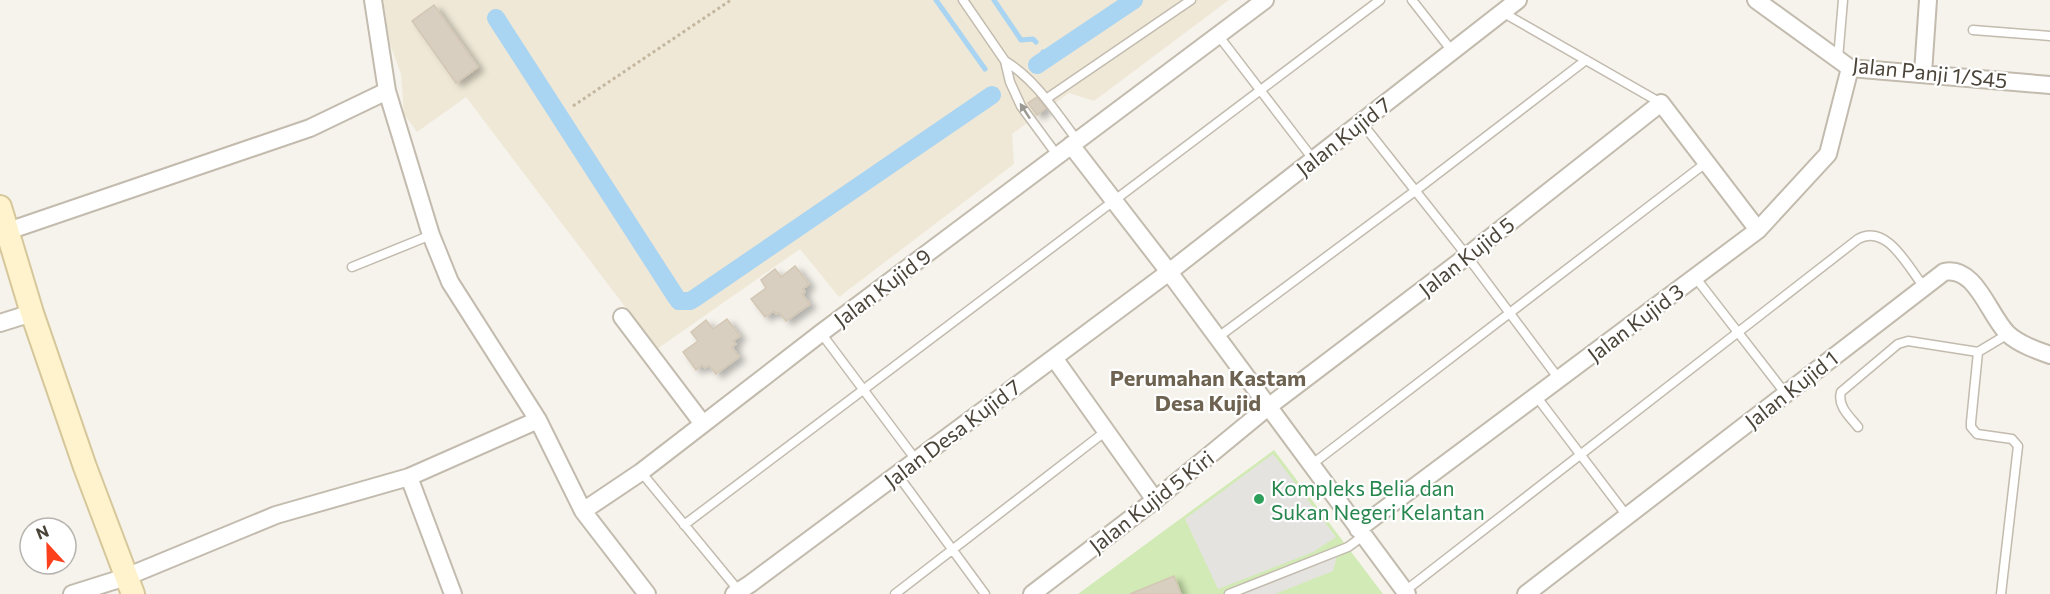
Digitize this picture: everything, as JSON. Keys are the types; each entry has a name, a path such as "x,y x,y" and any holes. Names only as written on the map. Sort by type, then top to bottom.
{"main road":[{"path":"0,207 32,313 85,467 130,585"}],"street":[{"path":"373,0 387,91 431,235 450,282 538,420 583,511 647,594"},
{"name":"Jalan Kujid 9","path":"583,511 641,472 1068,146 1265,0"},
{"name":"Jalan Kujid 7","path":"1169,272 1518,0"},
{"name":"Jalan Panji 1/S45","path":"1757,0 1844,64 2050,85"},
{"path":"1923,73 1928,0"},
{"name":"Jalan Kujid 3","path":"1360,533 1536,396 1758,230 1828,154 1844,64"},
{"path":"8,231 310,128 387,91"},
{"path":"1661,103 1758,230"},
{"name":"Jalan Kujid 5","path":"1268,407 1467,256 1661,103"},
{"path":"1068,146 1169,272 1360,533 1406,592"},
{"name":"Jalan Desa Kujid 7","path":"745,591 897,474 1169,272"},
{"name":"Jalan Kujid 1","path":"1526,594 1944,272 1964,274 2008,334 2050,355"},
{"path":"0,323 32,313"},
{"path":"622,317 703,424"},
{"path":"1054,357 1155,500"},
{"name":"Jalan Kujid 5 Kiri","path":"1032,594 1155,500 1268,407"},
{"path":"72,594 130,585 276,515 409,477 538,420"},
{"path":"409,477 453,594"}],"lane":[{"path":"963,0 1005,61 1010,82 1021,106 1068,146"},
{"path":"1047,99 1191,0"},
{"path":"684,525 1380,0"},
{"path":"1412,0 1452,51"},
{"path":"1843,0 1844,64"},
{"path":"1502,12 1661,103"},
{"path":"1973,30 2050,36"},
{"path":"1218,35 1313,159"},
{"path":"1217,338 1586,60"},
{"path":"1005,61 1023,72 1047,99 1068,146"},
{"path":"1361,122 1467,256 1559,379"},
{"path":"1311,465 1707,162"},
{"path":"1406,592 1580,454 1864,236 1871,234 1884,238 1924,287"},
{"path":"352,267 431,235"},
{"path":"1695,277 1785,393"},
{"path":"821,333 916,460"},
{"path":"1858,427 1839,401 1841,392 1898,344 1908,341 1978,352 2008,334"},
{"path":"1978,352 1971,427 1977,434 2012,439 2018,446 2001,594"},
{"path":"1536,396 1627,516"},
{"path":"895,594 1106,431"},
{"path":"641,472 684,525 745,591"},
{"path":"897,474 986,594"},
{"path":"1229,594 1348,547 1360,533"}],"path":[{"path":"573,106 731,0"}],"shaded area":[{"path":"383,0 1229,0 1094,101 1069,93 1012,134 1014,164 839,297 800,249 657,349 466,97 417,132 404,114 401,74 390,44"},
{"path":"1273,454 1336,537 1313,552 1218,589 1185,519"},
{"path":"1337,556 1333,571 1275,594 1239,594"}],"green space":[{"name":"Kompleks Belia dan Sukan Negeri Kelantan","path":"1274,450 1383,594 1078,594"}],"building":[{"path":"434,5 478,67 456,83 412,21"},
{"path":"1037,97 1046,108 1037,115 1028,103"},
{"path":"795,266 809,284 803,289 805,292 802,294 810,304 786,321 779,312 776,314 774,311 765,317 751,299 766,288 761,280 775,269 781,277"},
{"path":"727,319 740,336 733,341 736,344 732,347 739,357 716,374 709,365 705,368 702,365 696,370 683,352 698,341 691,332 706,320 713,329"},
{"path":"1174,576 1181,594 1130,594"}],"waterway":[{"path":"936,0 985,69"},
{"path":"994,0 1021,40 1033,39 1036,42"},
{"path":"1037,65 1134,0"},
{"path":"496,18 679,301 690,301 695,298 992,95"},
{"path":"1043,52 1047,58"}],"place":[{"name":"Kompleks Belia dan Sukan Negeri Kelantan","path":"1259,499"}],"district":[{"name":"Perumahan Kastam Desa Kujid","path":"1208,390"}]}
